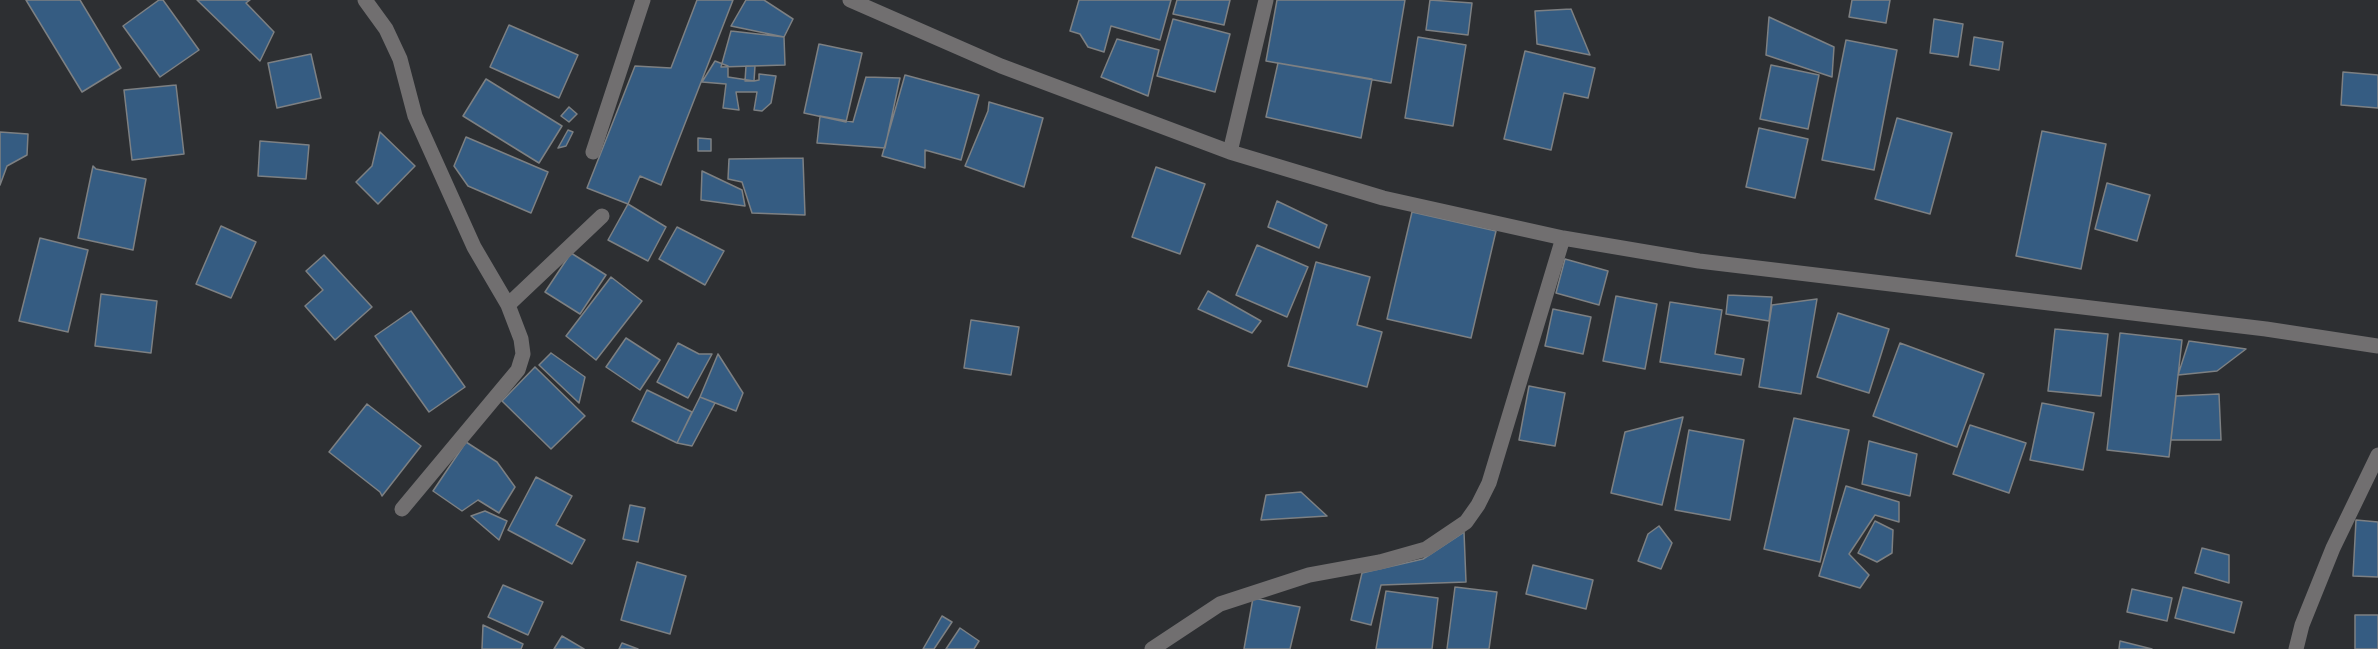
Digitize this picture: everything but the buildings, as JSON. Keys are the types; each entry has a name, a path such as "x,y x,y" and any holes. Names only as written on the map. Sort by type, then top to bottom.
{"street":[{"path":"365,0 386,29 400,59 415,116 474,247 508,305 521,339 523,354 518,370 402,509"},
{"path":"593,152 643,0"},
{"path":"850,0 1001,66 1230,152 1383,198 1563,238 1710,263 2266,328 2378,346"},
{"path":"1230,152 1266,0"},
{"path":"508,305 602,216"},
{"path":"1152,649 1220,604 1309,575 1380,562 1426,549 1466,522 1489,483 1563,238"},
{"path":"2296,649 2302,625 2333,548 2378,455"}]}
